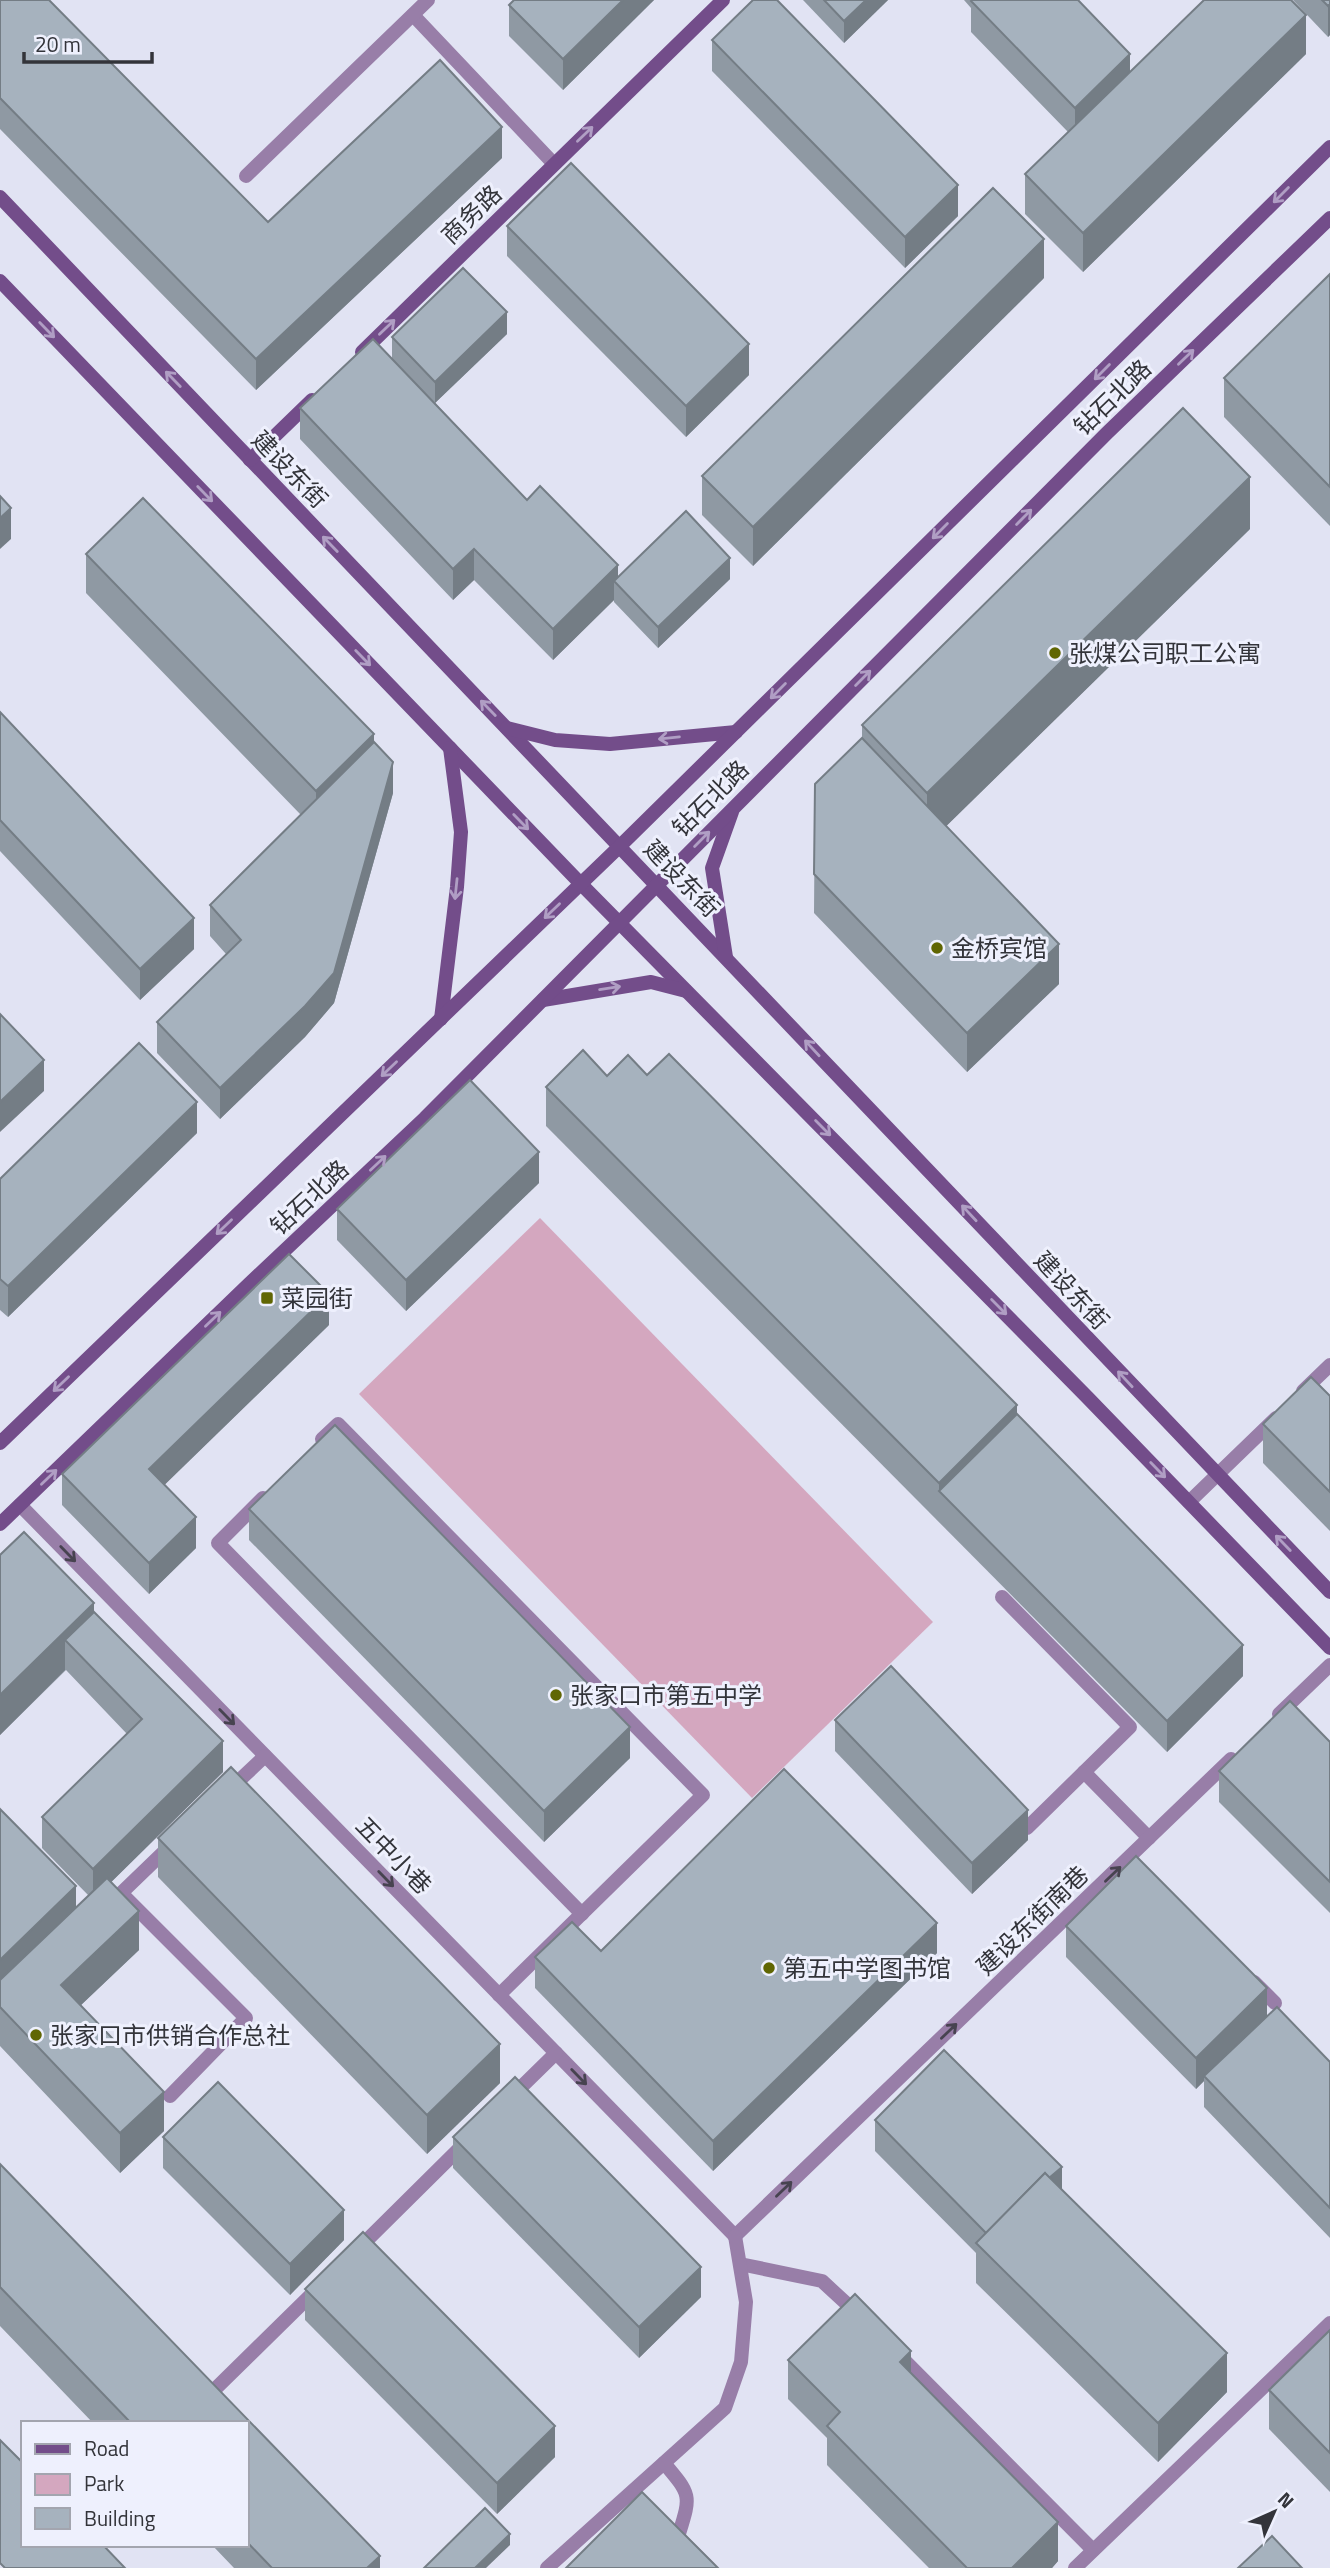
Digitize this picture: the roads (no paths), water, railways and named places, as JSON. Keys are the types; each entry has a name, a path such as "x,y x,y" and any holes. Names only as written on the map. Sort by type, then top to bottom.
{"main road":[{"name":"商务路","path":"348,365 723,0"},
{"name":"钻石北路","path":"0,1443 619,847 1330,147"},
{"name":"建设东街","path":"0,197 1330,1592"},
{"name":"钻石北路","path":"0,1524 425,1118 1107,433 1330,218"},
{"path":"0,281 580,883 1330,1648"},
{"path":"250,460 319,393"},
{"path":"507,729 555,740 610,744 736,732"},
{"path":"441,1019 461,832 450,748"},
{"path":"726,957 712,868 734,807"},
{"path":"543,1000 651,982 689,992"}],"street":[{"path":"246,176 428,0"},
{"path":"413,15 554,164"},
{"path":"1189,1502 1330,1364"},
{"path":"310,1451 338,1424 703,1795 499,1995"},
{"path":"273,1488 218,1543 582,1914"},
{"name":"五中小巷","path":"20,1505 735,2236"},
{"path":"1002,1597 1129,1727 1027,1828 1008,1809"},
{"path":"1270,1723 1330,1665"},
{"name":"建设东街南巷","path":"735,2236 1135,1860 1149,1838 1240,1752"},
{"path":"217,1801 265,1756"},
{"path":"1084,1772 1149,1838"},
{"path":"105,1908 178,1838"},
{"path":"121,1893 246,2018 170,2096"},
{"path":"1247,1975 1275,2003"},
{"path":"496,2112 556,2053"},
{"path":"347,2259 476,2132"},
{"path":"547,2568 725,2408 741,2362 746,2302 735,2236"},
{"path":"740,2264 822,2281 874,2330"},
{"path":"207,2397 327,2279"},
{"path":"1075,2568 1330,2323"},
{"path":"893,2349 1093,2550"},
{"path":"664,2463 686,2490 687,2509 678,2537 709,2568"}],"place":[{"name":"张煤公司职工公寓","path":"1055,653"},
{"name":"金桥宾馆","path":"937,948"},
{"name":"菜园街","path":"267,1298"},
{"name":"张家口市第五中学","path":"556,1695"},
{"name":"第五中学图书馆","path":"769,1968"},
{"name":"张家口市供销合作总社","path":"36,2035"}]}
